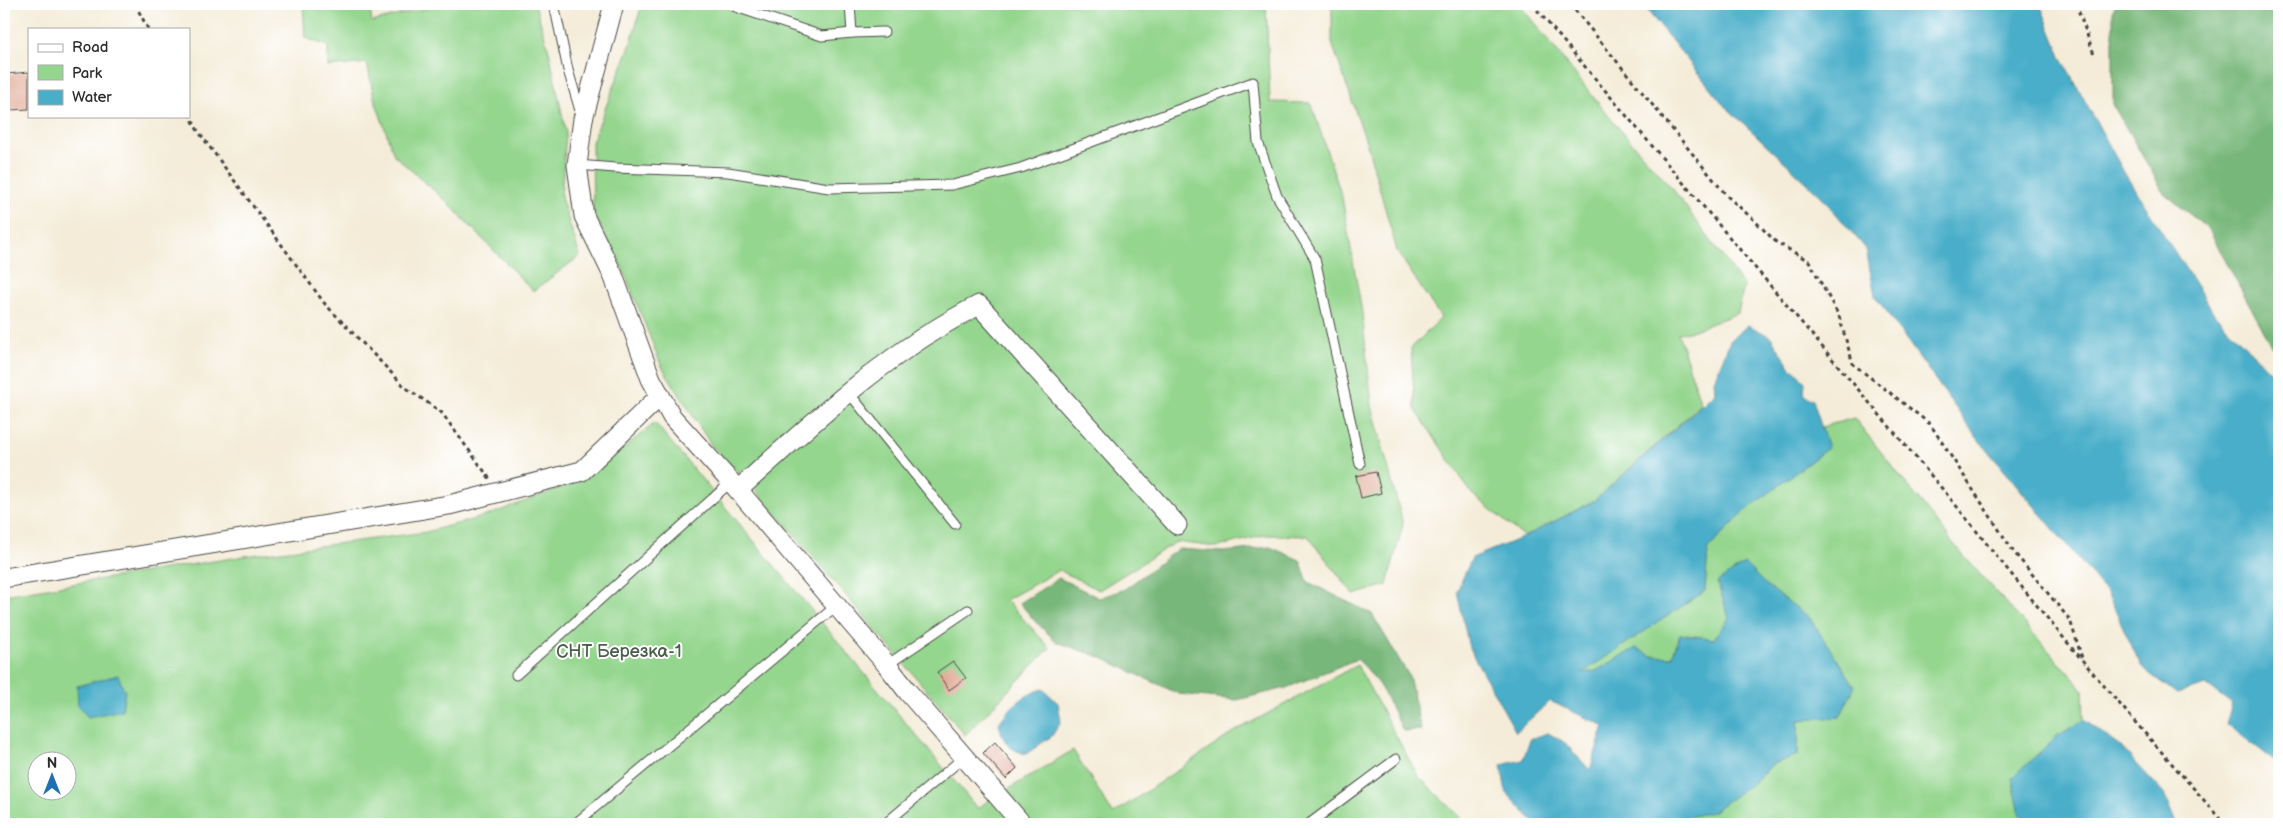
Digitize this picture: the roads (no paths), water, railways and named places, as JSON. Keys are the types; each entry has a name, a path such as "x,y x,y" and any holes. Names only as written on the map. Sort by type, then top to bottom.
{"street":[{"path":"614,4 583,119 577,165 584,216 613,275 651,379 672,417 735,486 1022,824"},
{"path":"735,486 821,414 909,346 979,305 1177,525"},
{"path":"4,578 449,505 582,471 660,396"}],"lane":[{"path":"554,4 568,70 583,119"},
{"path":"850,4 852,33"},
{"path":"733,6 822,36 884,32"},
{"path":"577,165 728,172 828,188 952,185 1021,168 1253,82 1258,142 1277,196 1315,259 1360,464"},
{"path":"849,393 955,524"},
{"path":"516,675 735,486"},
{"path":"575,824 836,606"},
{"path":"887,665 968,610"},
{"path":"885,824 964,757"},
{"path":"1309,824 1396,759"}],"water":[{"path":"1642,4 2040,4 2062,59 2125,174 2215,315 2279,380 2279,770 2274,760 2226,724 2232,704 2206,685 2177,694 2142,668 2107,593 1978,439 1875,296 1866,249 1821,196 1724,105"},
{"path":"1748,325 1771,337 1789,365 1805,382 1804,394 1813,400 1828,448 1745,511 1708,549 1705,591 1582,673 1596,671 1636,648 1651,656 1672,657 1680,634 1714,639 1729,618 1717,582 1745,564 1766,585 1809,617 1855,686 1840,717 1798,720 1798,755 1773,764 1754,782 1712,812 1664,822 1664,824 1536,824 1506,792 1501,765 1523,760 1530,739 1548,733 1564,742 1590,770 1604,726 1550,701 1516,732 1469,648 1457,591 1472,558 1524,537 1594,501 1715,393 1714,380 1730,341"},
{"path":"118,675 125,692 122,710 88,717 78,706 77,686"},
{"path":"1043,689 1058,703 1061,721 1052,736 1026,754 1014,750 1004,739 999,723 1018,702 1029,694"},
{"path":"2084,720 2119,745 2163,792 2175,821 2172,824 2032,824 2020,814 2012,778 2057,736"}],"park label":[{"name":"СНТ Березка-1","path":"619,651"}]}
